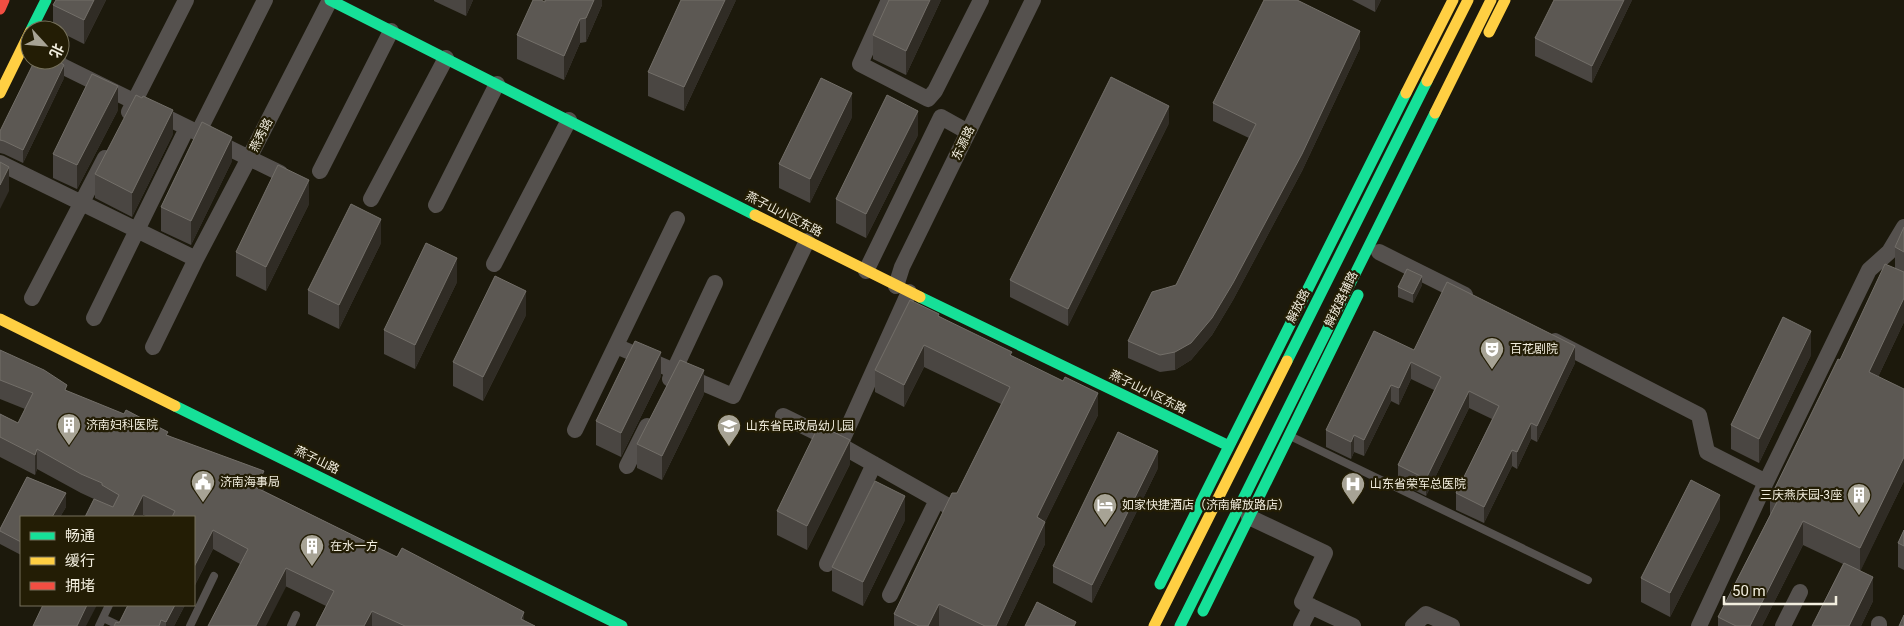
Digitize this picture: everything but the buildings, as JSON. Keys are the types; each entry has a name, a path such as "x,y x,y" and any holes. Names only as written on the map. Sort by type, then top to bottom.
{"street":[{"path":"0,9 4,0"},
{"path":"36,20 46,0"},
{"path":"121,127 186,0"},
{"path":"94,318 136,230 265,0"},
{"name":"燕秀路","path":"70,70 249,158 330,0"},
{"name":"燕子山小区东路","path":"330,0 866,271 1229,446"},
{"path":"889,0 860,64 928,99 935,91 981,0"},
{"name":"东源路","path":"840,445 903,289 902,267 1033,0"},
{"path":"1163,608 1160,584 1453,0"},
{"name":"解放路","path":"1154,626 1468,0"},
{"path":"1182,623 1491,0"},
{"path":"1483,44 1505,0"},
{"path":"320,171 391,31"},
{"path":"0,93 20,53"},
{"path":"371,199 446,58"},
{"path":"436,205 497,84"},
{"path":"866,271 941,117 968,132"},
{"path":"494,264 569,120"},
{"path":"32,298 112,144"},
{"path":"153,347 196,259 249,158 280,173"},
{"path":"0,163 196,259"},
{"path":"575,430 678,219"},
{"path":"1698,626 1869,270 1889,252 1904,227"},
{"path":"616,346 733,396 807,241"},
{"path":"1380,252 1481,304"},
{"path":"1869,270 1886,278"},
{"path":"662,397 715,283"},
{"name":"解放路辅路","path":"1182,623 1203,611 1362,287"},
{"name":"燕子山路","path":"0,319 622,626"},
{"name":"燕子山路","path":"0,326 607,626"},
{"path":"1542,335 1699,414 1707,452 1766,482"},
{"path":"627,466 653,414"},
{"path":"783,416 840,445 942,503 890,595"},
{"path":"827,564 874,464"},
{"path":"1249,517 1325,553 1302,602 1353,626"},
{"path":"1783,626 1800,592"},
{"path":"1301,626 1311,606"},
{"path":"1413,626 1426,614 1452,626"}],"lane":[{"path":"1289,436 1588,580"},
{"path":"190,626 214,576"},
{"path":"99,626 109,606"},
{"path":"291,626 296,615"},
{"path":"104,618 120,626"}],"traffic: fast":[{"path":"36,20 46,0"},
{"path":"330,0 755,215"},
{"path":"1287,361 1427,81"},
{"path":"1160,584 1406,93"},
{"path":"1180,626 1435,113"},
{"path":"1203,611 1358,295"},
{"path":"920,297 1229,446"},
{"path":"175,406 622,626"}],"traffic: slow":[{"path":"1406,93 1453,0"},
{"path":"1427,81 1468,0"},
{"path":"1435,113 1491,0"},
{"path":"1489,32 1505,0"},
{"path":"0,93 20,52"},
{"path":"755,215 920,297"},
{"path":"0,319 175,406"},
{"path":"1154,626 1287,361"}],"traffic: jam":[{"path":"0,9 4,0"}],"place":[{"name":"百花剧院","path":"1492,370"},
{"name":"济南妇科医院","path":"69,446"},
{"name":"山东省民政局幼儿园","path":"729,447"},
{"name":"济南海事局","path":"203,503"},
{"name":"山东省荣军总医院","path":"1353,505"},
{"name":"三庆燕庆园-3座","path":"1859,516"},
{"name":"如家快捷酒店（济南解放路店）","path":"1105,526"},
{"name":"在水一方","path":"312,567"}]}
